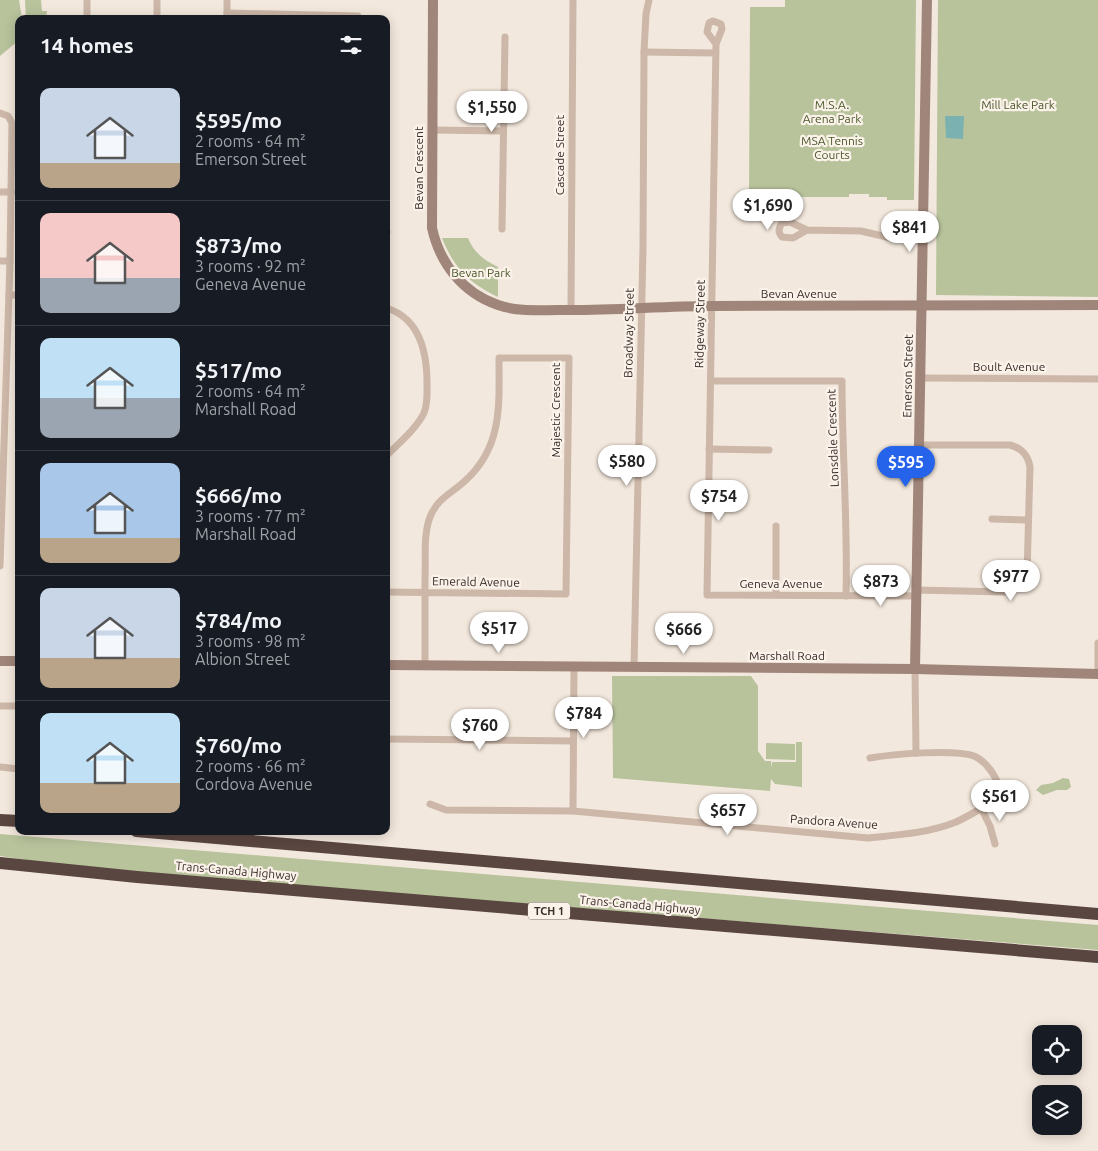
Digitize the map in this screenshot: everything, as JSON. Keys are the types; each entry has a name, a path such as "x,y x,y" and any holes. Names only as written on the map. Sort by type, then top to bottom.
{"highway":[{"path":"0,820 15,821"},
{"path":"182,835 1098,914"},
{"name":"Trans-Canada Highway","path":"0,862 137,877 1098,957"},
{"path":"0,868 137,877"}],"main road":[{"name":"Bevan Crescent","path":"433,0 431,218 434,238 453,274 466,288 500,306"},
{"name":"Emerson Street","path":"915,669 927,0"},
{"name":"Bevan Avenue","path":"500,306 521,310 570,310 712,306 922,307 1098,305"},
{"path":"0,661 15,662"},
{"name":"Marshall Road","path":"390,665 915,669 1098,674"}],"street":[{"path":"87,0 87,15"},
{"path":"157,0 157,15"},
{"path":"227,0 227,15"},
{"name":"Cascade Street","path":"570,310 573,0"},
{"name":"Broadway Street","path":"634,667 644,52 646,14 649,0"},
{"path":"502,228 505,37"},
{"name":"Ridgeway Street","path":"707,595 716,44"},
{"path":"644,52 715,53"},
{"path":"0,113 8,116 12,123 12,192 0,566"},
{"path":"432,130 503,131"},
{"path":"0,192 12,192"},
{"path":"807,230 861,231 895,239 923,238"},
{"path":"0,261 10,261"},
{"path":"9,295 15,295"},
{"path":"390,310 408,320 422,339 427,362 427,401 425,410 421,418 390,452"},
{"name":"Majestic Crescent","path":"425,666 426,533 431,516 441,499 467,479 480,463 493,440 499,414 499,358 569,358 566,594"},
{"name":"Boult Avenue","path":"921,378 1098,379"},
{"name":"Lonsdale Crescent","path":"711,381 842,381 842,449 847,519 846,596"},
{"name":"Geneva Avenue","path":"707,595 846,596 1005,592 1020,586 1027,575 1030,467 1028,459 1018,448 1010,446 920,445"},
{"path":"709,449 769,450"},
{"path":"992,519 1028,520"},
{"path":"776,526 776,595"},
{"name":"Emerald Avenue","path":"390,592 566,594"},
{"path":"1098,643 1098,674"},
{"path":"574,667 574,811"},
{"name":"Emerson Street","path":"915,669 916,753"},
{"path":"0,706 15,706"},
{"path":"390,739 573,741"},
{"path":"870,758 888,754 916,753 974,756 986,765 996,779 1004,796"},
{"path":"0,767 15,769"},
{"name":"Pandora Avenue","path":"430,804 446,810 574,811 868,838 897,836 956,822 1019,790"},
{"path":"981,808 990,826 995,844"}],"green space":[{"path":"0,0 19,0 21,15 15,15 15,43 0,56"},
{"path":"25,0 41,0 42,11 47,11 46,15 26,15"},
{"name":"M.S.A. Arena Park","path":"785,0 916,0 914,200 887,200 887,197 869,197 869,194 849,194 849,197 749,197 750,7 785,7"},
{"name":"Mill Lake Park","path":"938,0 1098,0 1098,297 936,295"},
{"name":"Bevan Park","path":"442,238 468,238 473,248 480,255 498,267 498,297 479,286 464,274 452,258"},
{"path":"612,676 751,676 758,686 758,751 765,761 771,761 771,768 772,762 796,762 796,742 802,742 802,787 775,784 771,779 770,791 613,778"},
{"path":"766,743 795,744 795,760 766,759"},
{"path":"1063,778 1069,779 1071,787 1067,790 1057,790 1043,795 1036,790 1041,785 1053,783"},
{"path":"0,834 1098,925 1098,950 61,865 0,856"}],"water":[{"path":"945,116 964,116 963,139 946,138"}],"park label":[{"name":"MSA Tennis Courts","path":"832,148"}]}
